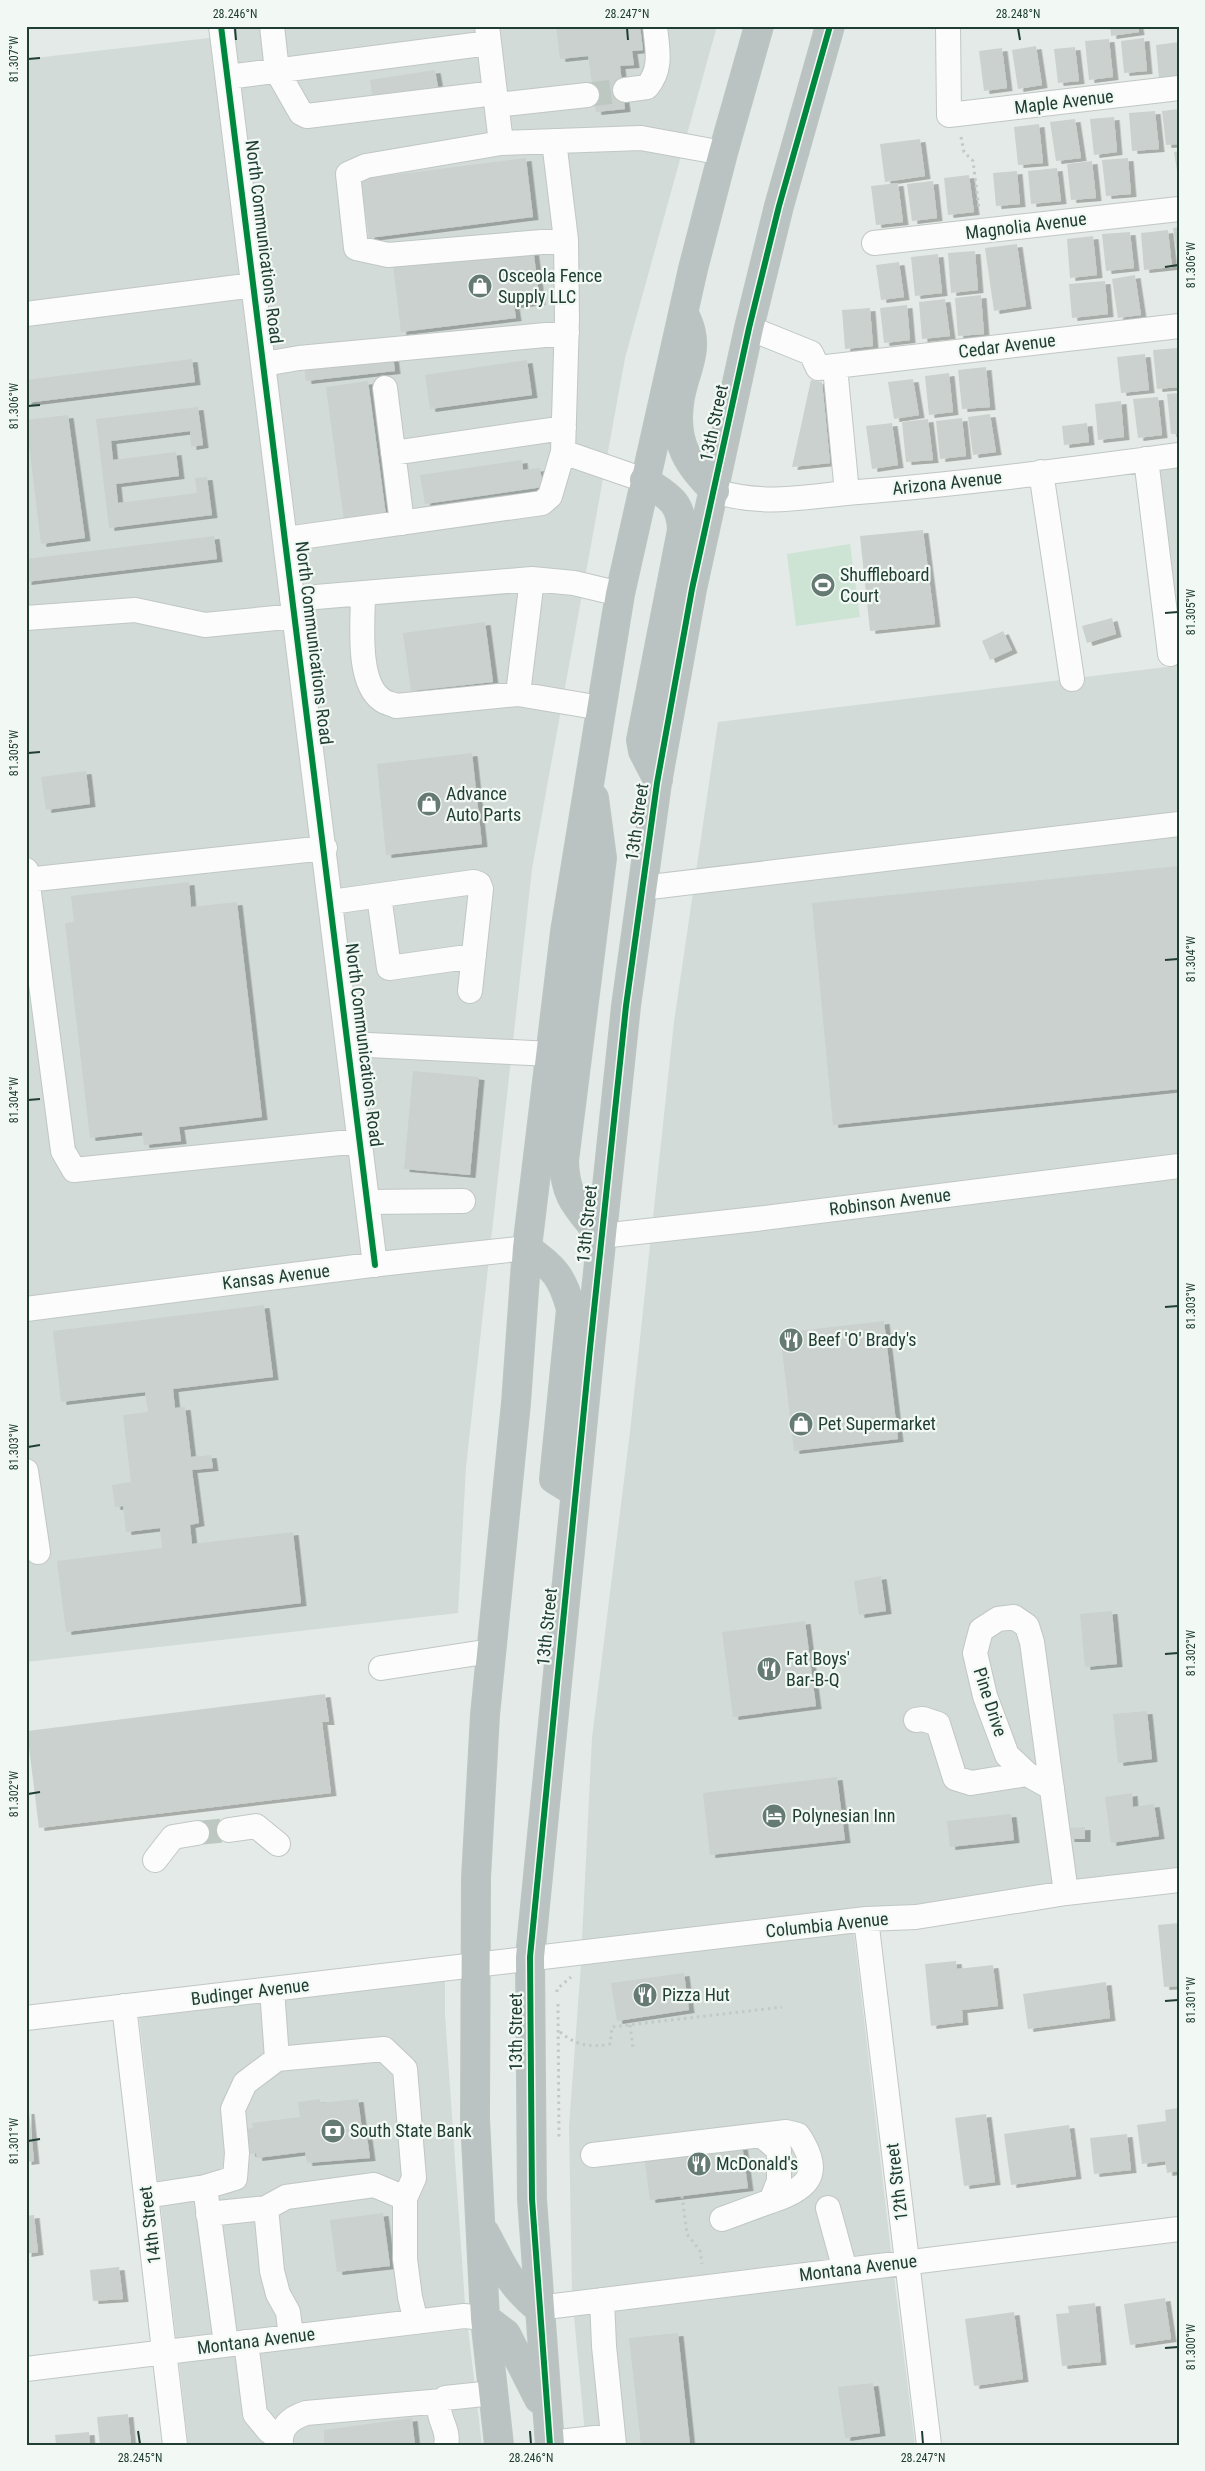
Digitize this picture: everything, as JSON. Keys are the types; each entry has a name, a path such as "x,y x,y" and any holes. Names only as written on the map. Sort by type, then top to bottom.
{"highway":[{"path":"499,2445 485,2318 480,2223 475,2119 474,1966 479,1798 491,1651 516,1403 527,1248 565,932 590,767 620,594 682,311 723,153 759,26"},
{"name":"13th Street","path":"549,2444 538,2308 532,2199 530,1957 575,1492 624,1024 658,780 692,589 715,492 749,328 782,198 830,26"},
{"path":"682,311 691,328 692,359 679,404 680,446 694,472 715,492"},
{"path":"644,480 674,500 682,517 682,530 641,740 643,751 658,780"},
{"path":"590,767 602,858 564,1161 564,1181 570,1198 601,1236"},
{"path":"527,1248 555,1270 565,1288 571,1309 554,1479 575,1492"},
{"path":"480,2223 506,2273 520,2293 538,2308"},
{"path":"485,2318 506,2334 546,2414"}],"street":[{"name":"North Communications Road","path":"222,26 375,1264"},
{"path":"272,26 276,71 301,113 307,116 496,99 587,95"},
{"path":"625,90 647,87 655,78 658,70 655,26"},
{"path":"948,26 953,115"},
{"path":"228,77 276,71 488,34 501,143"},
{"name":"Maple Avenue","path":"953,115 1179,88"},
{"path":"566,240 388,255 356,248 348,174 366,166 501,143 641,138 723,153"},
{"path":"286,539 542,503 550,496 563,452 567,333 566,240 554,141"},
{"name":"Magnolia Avenue","path":"874,243 1179,208"},
{"path":"26,314 254,285"},
{"name":"Cedar Avenue","path":"749,328 811,353 818,368 1179,326"},
{"path":"264,364 299,358 567,333"},
{"path":"836,367 848,493"},
{"path":"385,388 402,523"},
{"path":"393,453 564,428"},
{"path":"563,452 644,480"},
{"name":"Arizona Avenue","path":"715,492 739,499 776,501 947,485 1179,454"},
{"path":"1146,459 1170,654"},
{"path":"1042,472 1072,679"},
{"path":"26,618 136,610 205,625 363,593 532,579 574,583 620,594"},
{"path":"518,694 532,579"},
{"path":"363,593 364,664 368,683 381,700 396,706 518,694 601,708"},
{"path":"642,888 1179,824"},
{"path":"324,848 27,876 63,1150 74,1170 360,1141"},
{"path":"331,902 474,882 478,884 481,889 470,991"},
{"path":"378,896 389,968 432,960 474,956"},
{"path":"348,1044 551,1054"},
{"name":"Robinson Avenue","path":"601,1236 756,1220 1179,1166"},
{"path":"368,1202 463,1201"},
{"name":"Kansas Avenue","path":"26,1309 375,1264 527,1248"},
{"path":"26,1471 38,1552"},
{"name":"Pine Drive","path":"1052,1788 1027,1774 1008,1755 984,1696 975,1653 981,1630 998,1619 1014,1617 1027,1626 1032,1642 1052,1788 1066,1893"},
{"path":"381,1668 491,1651"},
{"path":"916,1720 924,1719 938,1724 955,1778 970,1783 1027,1774"},
{"path":"229,1830 256,1826 278,1844"},
{"path":"155,1860 173,1837 197,1834"},
{"name":"Columbia Avenue","path":"474,1966 530,1957 866,1919 916,1917 1066,1893 1179,1880"},
{"name":"12th Street","path":"866,1919 929,2445"},
{"name":"Budinger Avenue","path":"26,2018 474,1966"},
{"path":"272,1989 277,2059"},
{"name":"14th Street","path":"124,2006 175,2445"},
{"path":"146,2196 205,2187 235,2178 237,2153 233,2109 245,2083 277,2059 384,2048 405,2069 414,2178 405,2198 405,2259 410,2297 416,2322"},
{"path":"593,2155 786,2132 798,2135 810,2152 812,2170 804,2185 789,2196 722,2219"},
{"path":"761,2135 779,2150 779,2181 771,2202"},
{"path":"208,2214 374,2186 405,2198"},
{"path":"205,2187 208,2214 236,2343 255,2414 281,2442 286,2424 295,2416 306,2413 442,2401"},
{"path":"276,2202 272,2271 278,2294 288,2312 291,2337"},
{"path":"828,2208 845,2270"},
{"name":"Montana Avenue","path":"538,2308 1179,2229"},
{"path":"549,2444 614,2440 604,2346 602,2300"},
{"name":"Montana Avenue","path":"26,2369 464,2316 485,2318"},
{"path":"446,2445 446,2429 438,2407 442,2401 445,2398 493,2393"}],"path":[{"path":"953,115 964,152 973,161 982,231"},
{"path":"559,2142 560,2031 557,1990 578,1971"},
{"path":"560,2031 568,2039 592,2047 610,2044 612,2027 782,2007"},
{"path":"630,2025 633,2048"},
{"path":"682,2196 687,2234 700,2250 702,2269"}],"shaded area":[{"path":"217,26 717,26 625,358 532,869 466,1467 458,1613 26,1662 26,59 218,37"},
{"path":"1179,458 1179,1868 1065,1882 915,1905 879,1906 582,1940 592,1738 630,1432 674,1022 718,722 1174,666 1153,461"},
{"path":"854,1933 891,2252 572,2292 569,2127 581,1964"},
{"path":"445,1981 445,2015 465,2304 176,2338 139,2017"},
{"path":"894,2276 915,2445 586,2445 574,2316"},
{"path":"468,2329 482,2445 188,2445 179,2362"}],"green space":[{"name":"Shuffleboard Court","path":"850,544 860,617 796,626 787,554"}],"building":[{"path":"556,26 640,26 643,50 632,51 634,65 620,66 625,109 596,112 588,56 560,59"},
{"path":"1110,26 1138,26 1139,32 1111,36"},
{"path":"1144,38 1147,71 1124,73 1121,41"},
{"path":"1109,39 1113,77 1089,80 1085,41"},
{"path":"1179,42 1179,76 1159,79 1156,45"},
{"path":"1036,46 1042,85 1018,89 1012,50"},
{"path":"1075,47 1079,81 1058,83 1054,49"},
{"path":"1002,48 1007,88 984,91 979,51"},
{"path":"435,70 439,92 373,102 370,80"},
{"path":"1179,109 1179,144 1166,145 1162,111"},
{"path":"1155,111 1159,149 1132,151 1129,113"},
{"path":"1114,117 1117,152 1094,155 1090,119"},
{"path":"1075,119 1081,158 1056,161 1050,122"},
{"path":"1039,124 1043,163 1018,165 1014,127"},
{"path":"920,139 925,176 885,182 880,144"},
{"path":"1179,151 1179,177 1178,177 1174,152"},
{"path":"526,158 533,217 369,238 361,179"},
{"path":"1128,158 1131,194 1106,196 1102,160"},
{"path":"1092,161 1096,198 1071,200 1067,164"},
{"path":"1057,168 1061,201 1031,204 1028,171"},
{"path":"1017,171 1020,204 996,206 993,173"},
{"path":"969,175 974,212 948,215 944,178"},
{"path":"933,181 937,218 912,221 907,184"},
{"path":"898,183 903,222 876,225 871,186"},
{"path":"1179,227 1179,260 1178,260 1173,228"},
{"path":"1168,230 1172,267 1144,270 1141,233"},
{"path":"1130,232 1134,268 1106,271 1102,234"},
{"path":"1093,236 1097,275 1070,278 1067,239"},
{"path":"1017,244 1026,306 994,311 985,248"},
{"path":"533,248 540,302 514,305 516,318 401,332 393,265"},
{"path":"975,251 978,290 951,293 948,253"},
{"path":"938,254 942,293 915,296 911,257"},
{"path":"899,262 904,297 881,300 876,265"},
{"path":"1135,275 1141,315 1118,318 1112,279"},
{"path":"1105,281 1108,314 1072,318 1069,284"},
{"path":"981,295 984,334 958,336 955,298"},
{"path":"945,299 950,336 922,339 919,302"},
{"path":"907,305 910,340 884,343 880,308"},
{"path":"870,308 873,346 845,349 842,310"},
{"path":"1177,348 1179,387 1157,389 1153,350"},
{"path":"1145,354 1149,390 1121,393 1117,357"},
{"path":"393,356 395,371 306,381 304,365"},
{"path":"192,359 195,382 26,403 26,380"},
{"path":"527,360 532,395 430,409 425,375"},
{"path":"986,367 990,407 962,409 958,370"},
{"path":"949,373 953,412 929,415 925,376"},
{"path":"913,379 919,415 894,419 888,382"},
{"path":"811,380 822,382 830,463 792,467"},
{"path":"368,381 386,515 344,521 326,387"},
{"path":"1179,393 1179,434 1171,434 1167,394"},
{"path":"1158,397 1162,435 1138,438 1133,399"},
{"path":"1121,401 1124,437 1098,440 1095,404"},
{"path":"198,407 203,445 191,447 190,431 111,441 113,460 176,452 179,476 116,484 118,503 197,493 195,478 207,477 212,515 109,528 96,419"},
{"path":"990,414 996,452 973,455 968,417"},
{"path":"68,415 85,538 41,544 26,420"},
{"path":"962,418 966,456 940,459 936,421"},
{"path":"928,419 933,460 906,462 902,422"},
{"path":"892,423 898,465 872,469 866,426"},
{"path":"1087,423 1089,442 1064,445 1062,426"},
{"path":"522,460 523,470 540,468 543,487 425,504 420,475"},
{"path":"923,530 935,624 870,631 860,536"},
{"path":"214,536 217,559 26,582 26,559"},
{"path":"1112,618 1116,634 1087,643 1082,626"},
{"path":"485,622 493,682 411,691 403,633"},
{"path":"1003,631 1012,650 990,660 982,641"},
{"name":"Advance Auto Parts","path":"472,753 482,844 386,855 377,764"},
{"path":"86,771 90,804 46,810 41,777"},
{"path":"1179,866 1179,1089 833,1125 812,903"},
{"path":"189,882 191,907 237,902 262,1117 179,1127 181,1141 144,1145 142,1132 90,1138 65,923 74,922 71,896"},
{"path":"413,1071 479,1077 470,1175 404,1169"},
{"path":"264,1305 273,1377 173,1389 175,1408 185,1407 191,1457 211,1455 213,1468 192,1470 199,1523 190,1525 192,1544 293,1532 301,1603 66,1632 57,1561 162,1548 160,1528 126,1532 123,1506 115,1507 112,1485 131,1482 123,1415 148,1412 145,1392 61,1402 53,1331"},
{"path":"884,1321 898,1439 794,1451 780,1333"},
{"path":"881,1576 886,1611 859,1615 854,1581"},
{"path":"1112,1611 1117,1664 1085,1667 1080,1614"},
{"name":"Fat Boys' Bar-B-Q","path":"805,1621 816,1706 733,1717 722,1632"},
{"path":"325,1694 329,1722 322,1722 331,1793 39,1828 27,1731"},
{"path":"1147,1711 1152,1759 1118,1763 1113,1714"},
{"name":"Polynesian Inn","path":"837,1777 845,1840 710,1855 703,1793"},
{"path":"1132,1793 1133,1807 1154,1804 1159,1836 1111,1843 1105,1797"},
{"path":"1011,1814 1014,1840 950,1847 947,1821"},
{"path":"1085,1827 1085,1839 1069,1839 1068,1828"},
{"path":"1179,1923 1179,1986 1164,1987 1158,1925"},
{"path":"956,1961 957,1969 993,1965 998,2006 962,2010 963,2022 931,2026 925,1964"},
{"path":"684,1973 689,2010 617,2021 611,1983"},
{"path":"1106,1982 1110,2018 1028,2029 1023,1994"},
{"path":"320,2099 320,2103 358,2099 363,2137 367,2136 370,2158 307,2163 305,2152 257,2158 256,2153 250,2154 247,2129 253,2128 252,2123 300,2117 298,2102"},
{"path":"1179,2108 1179,2171 1167,2173 1165,2161 1142,2164 1137,2125 1166,2121 1165,2110"},
{"path":"26,2111 29,2111 34,2161 26,2162"},
{"path":"986,2114 995,2182 964,2186 955,2118"},
{"path":"1069,2125 1076,2176 1011,2185 1004,2134"},
{"path":"1127,2134 1131,2170 1094,2174 1090,2138"},
{"path":"742,2144 748,2188 650,2200 644,2156"},
{"path":"383,2213 390,2266 337,2272 330,2220"},
{"path":"34,2215 38,2252 26,2254 26,2216"},
{"path":"119,2267 123,2299 93,2301 90,2270"},
{"path":"1165,2298 1171,2339 1130,2345 1124,2304"},
{"path":"1095,2303 1101,2362 1062,2366 1056,2314 1069,2313 1068,2306"},
{"path":"1014,2312 1023,2379 974,2386 965,2319"},
{"path":"678,2333 690,2445 641,2445 629,2338"},
{"path":"873,2383 880,2433 845,2438 838,2387"},
{"path":"128,2414 131,2445 100,2445 97,2417"},
{"path":"412,2418 415,2445 324,2445 324,2430"},
{"path":"89,2432 90,2445 56,2445 55,2435"}],"tunnel":[{"path":"587,95 625,90"},
{"path":"197,1833 229,1830"}],"cycle path":[{"path":"221,26 375,1265"},
{"path":"550,2445 532,2199 530,1957 626,1006 657,783 692,589 749,328 779,206 830,26"}],"place":[{"name":"Osceola Fence Supply LLC","path":"480,286"},
{"name":"Shuffleboard Court","path":"823,585"},
{"name":"Advance Auto Parts","path":"429,804"},
{"name":"Beef 'O' Brady's","path":"791,1340"},
{"name":"Pet Supermarket","path":"801,1424"},
{"name":"Fat Boys' Bar-B-Q","path":"769,1669"},
{"name":"Polynesian Inn","path":"774,1816"},
{"name":"Pizza Hut","path":"645,1995"},
{"name":"South State Bank","path":"333,2131"},
{"name":"McDonald's","path":"699,2164"}]}
